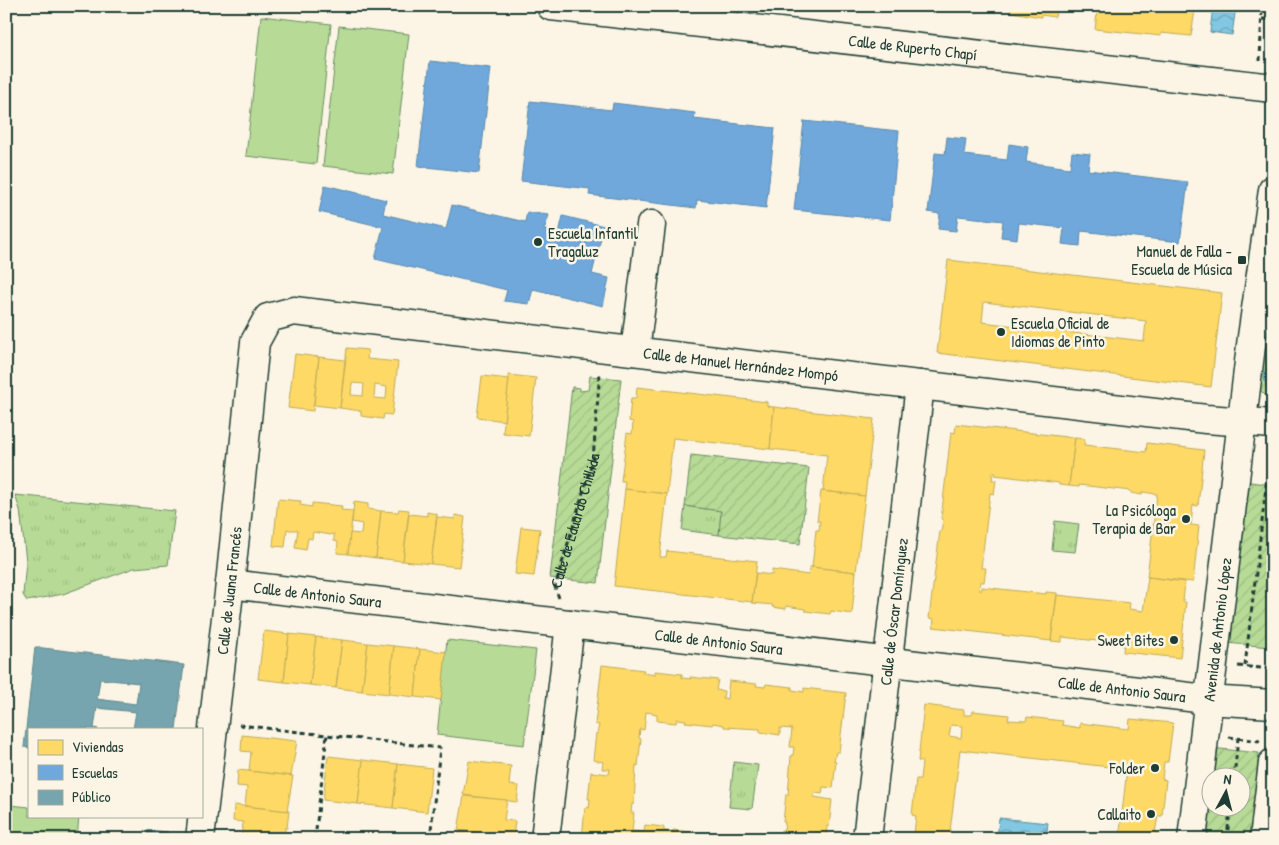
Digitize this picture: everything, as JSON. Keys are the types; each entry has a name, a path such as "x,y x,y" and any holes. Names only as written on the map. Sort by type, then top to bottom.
{"street":[{"name":"Calle de Ruperto Chapí","path":"551,6 1273,88"},
{"name":"Avenida de Antonio López","path":"1192,839 1242,420 1273,190"},
{"path":"636,351 651,225"},
{"name":"Calle de Manuel Hernández Mompó","path":"255,342 268,318 294,311 920,385 1273,424"},
{"name":"Calle de Juana Francés","path":"200,839 230,584 255,342"},
{"name":"Calle de Óscar Domínguez","path":"867,839 920,385"},
{"name":"Calle de Antonio Saura","path":"230,584 1208,699 1273,704"},
{"path":"545,839 570,624"},
{"path":"1264,839 1268,752"}],"path":[{"path":"1244,85 1246,67 1254,68 1260,61 1262,6"},
{"path":"1262,19 1273,19"},
{"name":"Calle de Eduardo Chillida","path":"570,624 555,587 593,460 601,347"},
{"path":"1245,666 1269,462"},
{"path":"6,494 6,505"},
{"path":"1212,663 1273,669"},
{"path":"213,722 440,748 430,839"},
{"path":"315,839 327,734"},
{"path":"1204,735 1238,738 1268,752"},
{"path":"1235,768 1238,738"},
{"path":"1227,839 1229,818"}],"green space":[{"path":"261,16 331,24 316,164 246,156"},
{"path":"339,26 409,34 393,174 323,166"},
{"path":"1261,346 1273,348 1273,398 1265,395 1259,389"},
{"path":"590,376 621,379 598,583 550,578 572,387 580,388 580,391 588,390"},
{"path":"691,455 809,468 800,544 719,535 721,511 685,506"},
{"path":"1243,481 1273,485 1273,633 1271,647 1226,643"},
{"path":"15,495 175,511 168,565 134,568 63,594 27,601 23,595 26,561 20,510"},
{"path":"685,506 721,511 719,535 682,530"},
{"path":"1055,521 1079,524 1075,552 1052,550"},
{"path":"447,640 536,650 524,745 437,735"},
{"path":"1211,748 1259,753 1250,839 1201,839 1203,818 1252,818 1252,768 1209,768"},
{"path":"734,762 758,765 752,809 729,807"},
{"path":"10,805 28,807 28,818 79,818 77,839 6,839"}],"water":[{"path":"1213,6 1236,6 1232,35 1210,32"},
{"path":"1273,362 1273,391 1266,384 1264,376 1266,369"},
{"path":"999,818 1048,823 1046,839 997,839"}],"building: Viviendas":[{"path":"965,6 1001,6 1001,11 970,9 970,7"},
{"path":"1011,6 1057,6 1055,17 1041,15 1041,17 1011,12"},
{"path":"1098,6 1189,6 1188,9 1195,10 1191,36 1161,33 1161,36 1095,29"},
{"name":"Escuela Oficial de Idiomas de Pinto","path":"948,260 1222,293 1211,387 937,353","holes":["984,302 1146,321 1144,341 982,322"]},
{"path":"347,348 368,350 367,359 398,362 392,415 384,414 383,419 361,416 361,411 340,408","holes":["352,383 364,384 363,396 351,395","375,385 387,387 386,399 374,398"]},
{"path":"295,354 319,357 313,411 288,408"},
{"path":"319,357 345,360 340,408 314,405"},
{"path":"509,375 536,378 529,436 503,433"},
{"path":"482,376 509,379 504,421 477,417"},
{"path":"637,387 767,402 767,406 774,407 770,449 673,438 667,494 624,489 625,481 621,481 627,433 632,434 633,422 629,421 631,398 636,398"},
{"path":"774,407 874,419 865,496 823,491 827,455 770,449"},
{"path":"956,424 1075,438 1069,486 995,475 995,472 993,472 992,480 996,480 994,494 990,493 981,568 986,568 984,582 980,582 979,590 982,590 982,587 1046,594 1046,592 1057,593 1051,641 933,627 934,619 929,618 943,519 941,519 951,432 955,433"},
{"path":"1075,438 1085,439 1084,445 1146,452 1147,443 1204,450 1198,506 1193,505 1191,525 1199,526 1193,582 1147,577 1157,494 1142,492 1142,495 1131,493 1131,491 1079,485 1079,487 1069,486"},
{"path":"625,489 667,494 660,557 666,557 667,551 757,561 752,602 614,586"},
{"path":"821,491 865,496 856,572 812,567 816,530 819,530 820,521 817,521"},
{"path":"278,499 301,501 300,505 312,507 312,503 342,506 341,510 353,511 348,554 337,553 338,542 334,541 334,534 313,532 312,539 308,538 306,550 295,548 298,530 287,529 285,547 273,546"},
{"path":"354,502 368,504 368,509 381,511 376,558 348,554 350,533 361,534 362,524 352,522"},
{"path":"399,509 409,510 403,561 376,558 381,511 398,512"},
{"path":"427,512 437,514 431,564 403,561 409,514 427,516"},
{"path":"455,515 465,517 459,567 431,564 437,517 455,519"},
{"path":"521,527 540,529 534,576 515,574"},
{"path":"810,567 856,572 852,614 831,611 830,614 805,611 805,609 786,606 786,609 772,607 773,605 752,603 756,573 772,575 772,570 809,575"},
{"path":"1148,577 1185,582 1183,602 1186,602 1180,658 1123,652 1124,644 1062,637 1062,642 1051,641 1057,595 1130,603 1129,609 1143,611"},
{"path":"264,631 289,634 284,682 258,679"},
{"path":"289,634 316,637 310,685 284,682"},
{"path":"316,637 342,640 336,688 310,685"},
{"path":"342,640 368,643 362,691 336,688"},
{"path":"368,643 394,646 389,694 362,691"},
{"path":"394,646 420,649 415,697 389,694"},
{"path":"420,649 446,652 441,700 415,697"},
{"path":"602,665 644,670 643,673 655,675 655,671 682,674 682,678 718,680 716,690 724,691 723,698 727,699 729,681 757,684 756,686 765,687 766,684 792,687 792,690 804,692 804,688 846,693 839,752 836,752 834,761 836,761 833,788 823,787 822,794 815,793 814,797 832,800 829,827 827,826 826,835 829,835 829,839 780,839 781,830 784,830 786,794 788,795 791,756 793,756 794,747 790,747 792,729 780,728 780,735 760,732 760,729 724,727 724,725 713,723 712,725 685,722 686,720 677,719 676,723 657,721 657,714 646,712 644,730 640,729 639,738 641,739 638,766 636,765 634,804 632,804 631,813 634,813 632,831 644,832 645,825 664,827 664,831 673,832 673,830 739,839 582,839 585,807 589,808 591,772 609,774 610,769 602,769 603,762 593,760 596,733 599,725 595,724"},
{"path":"924,705 964,710 964,715 972,715 973,711 1009,715 1008,720 1026,721 1027,717 1063,721 1062,725 1080,728 1080,723 1129,729 1130,719 1173,723 1168,762 1164,762 1162,779 1166,780 1162,816 1158,816 1155,833 1160,834 1160,839 1119,839 1127,769 960,750 949,839 909,839 909,833 914,834 916,816 912,815 916,779 920,779 922,762 918,761","holes":["951,725 962,726 961,738 949,736"]},
{"path":"242,735 297,741 291,776 249,771 251,752 241,751"},
{"path":"328,756 363,760 358,804 323,800"},
{"path":"363,760 398,764 393,808 358,804"},
{"path":"469,761 511,766 509,785 519,786 517,802 463,795"},
{"path":"398,764 432,768 427,812 393,808"},
{"path":"238,770 293,776 287,811 245,806 247,787 237,786"},
{"path":"464,796 507,800 504,820 515,821 513,837 458,830"},
{"path":"234,805 289,811 284,839 241,839 243,822 233,821"},
{"path":"460,831 503,835 502,839 459,839"}],"building: Escuelas":[{"path":"430,61 491,68 479,173 418,166"},
{"path":"530,101 612,110 613,103 695,113 694,119 775,128 766,208 697,200 696,208 589,195 590,189 521,181"},
{"path":"804,121 899,131 890,220 794,210"},
{"path":"947,137 966,139 964,155 1007,160 1009,144 1028,147 1026,162 1070,168 1072,152 1090,154 1088,170 1188,182 1180,242 1081,231 1080,246 1062,244 1064,228 1019,223 1017,239 1001,237 1003,221 958,216 956,231 938,229 940,214 928,212 935,153 945,154"},
{"path":"325,185 386,200 383,214 446,229 452,205 525,222 527,212 549,215 544,230 559,233 563,216 604,226 592,274 609,278 603,306 533,289 529,304 504,301 507,290 375,259 383,227 319,212"}],"building: Público":[{"path":"35,647 184,665 176,728 133,728 136,712 97,708 94,728 28,728 28,748 24,747","holes":["100,679 139,683 136,704 97,699"]},
{"path":"148,830 168,832 167,839 147,839"}],"place":[{"name":"Escuela Infantil Tragaluz","path":"538,242"},
{"name":"Manuel de Falla - Escuela de Música","path":"1242,260"},
{"name":"Escuela Oficial de Idiomas de Pinto","path":"1001,332"},
{"name":"La Psicóloga Terapia de Bar","path":"1186,519"},
{"name":"Sweet Bites","path":"1174,640"},
{"name":"Folder","path":"1155,768"},
{"name":"Callaito","path":"1151,814"}]}
